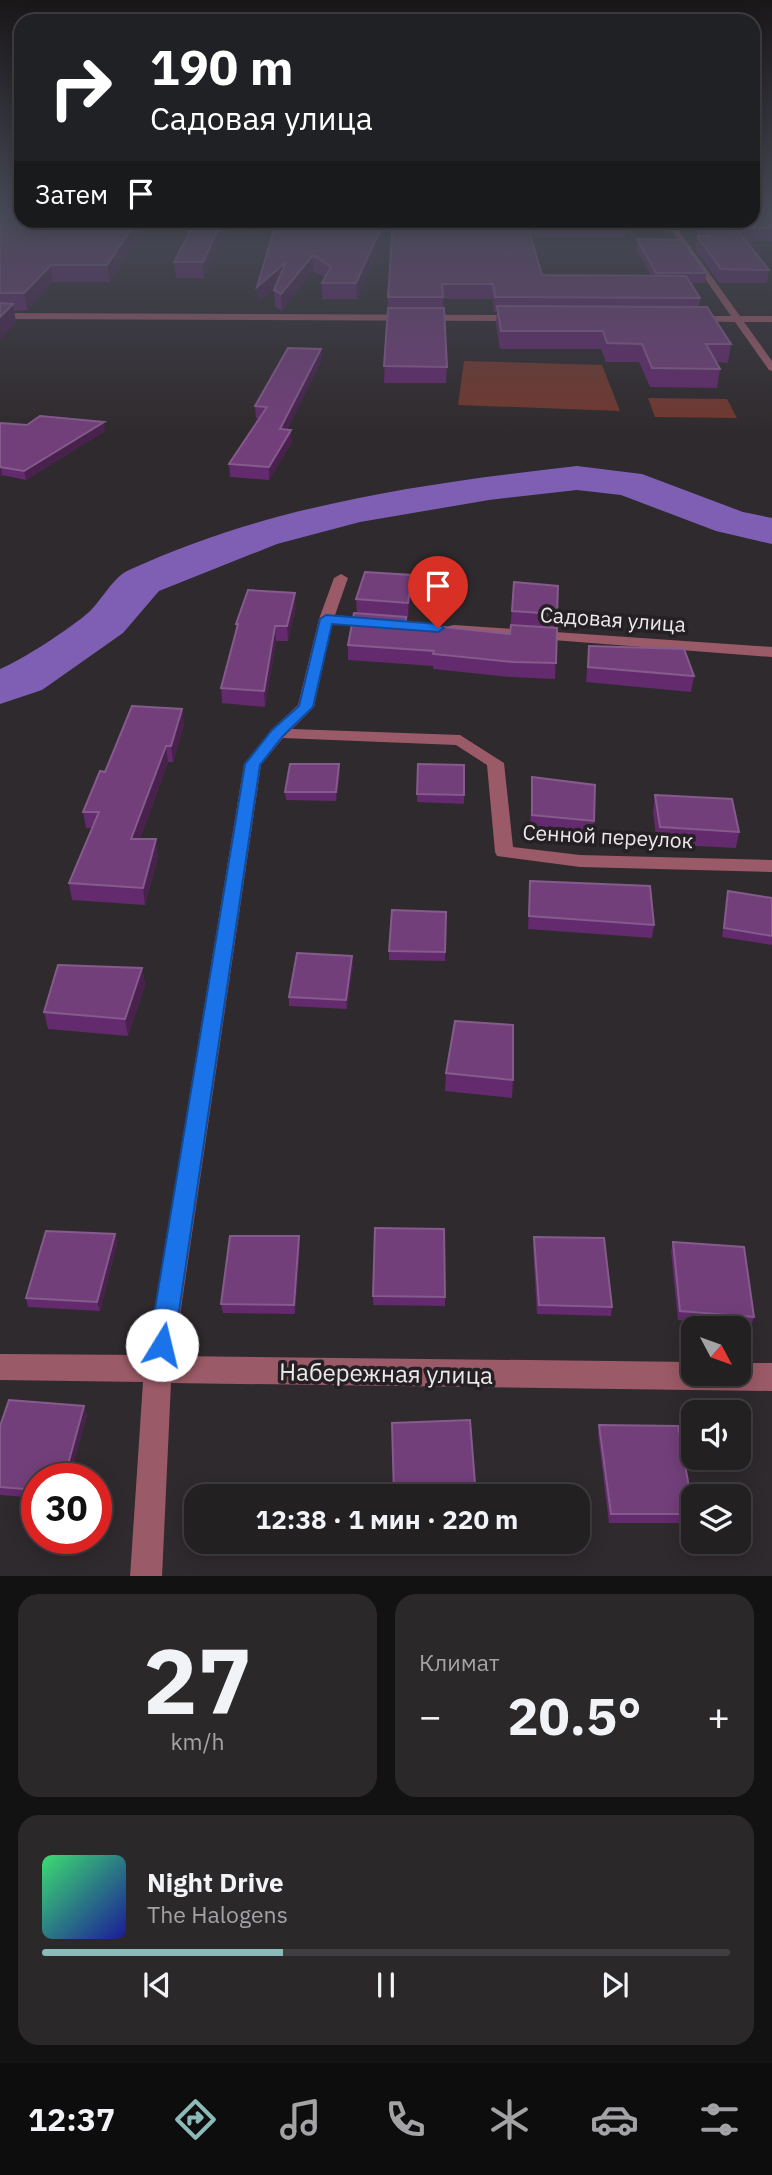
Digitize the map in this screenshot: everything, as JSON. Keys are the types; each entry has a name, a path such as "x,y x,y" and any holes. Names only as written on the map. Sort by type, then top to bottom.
{"street":[{"path":"715,288 772,368"},
{"path":"0,316 530,318"},
{"path":"679,319 772,319"},
{"path":"146,1576 158,1371 253,764 278,733 306,707 326,619 341,578"},
{"path":"326,619 396,625"},
{"name":"Садовая улица","path":"438,628 772,652"},
{"name":"Сенной переулок","path":"278,733 460,740 495,763 504,852 580,861 772,866"},
{"name":"Набережная улица","path":"0,1367 772,1377"}],"shaded area":[{"path":"464,361 602,365 620,411 458,405"},
{"path":"648,398 727,399 737,418 655,417"}],"building":[{"path":"0,288 29,288 24,293 0,293"},
{"path":"275,288 286,288 281,294 274,290"},
{"path":"389,288 442,288 443,297 388,297"},
{"path":"494,288 693,288 700,298 495,297"},
{"path":"0,303 13,304 0,317"},
{"path":"497,306 707,307 731,344 706,344 720,369 652,368 642,344 607,343 603,331 501,331"},
{"path":"388,308 444,308 447,367 384,366"},
{"path":"288,348 321,349 280,429 291,430 269,467 229,464 267,407 255,406"},
{"path":"40,416 104,422 24,471 0,467 0,423 27,425"},
{"path":"365,572 412,575 408,603 356,599"},
{"path":"514,582 558,586 557,614 512,611"},
{"path":"248,590 295,593 287,626 275,626 264,691 221,688 236,624"},
{"path":"354,613 406,617 406,623 510,634 511,625 557,628 556,663 513,662 433,654 434,651 348,645"},
{"path":"589,646 684,649 694,676 588,667"},
{"path":"132,706 182,709 171,746 166,746 131,839 156,839 143,888 69,883 99,812 83,812 100,771 105,772"},
{"path":"290,764 339,764 336,792 285,792"},
{"path":"418,764 464,765 464,795 417,794"},
{"path":"532,777 595,785 594,821 532,815"},
{"path":"655,795 732,799 739,832 660,827"},
{"path":"530,881 650,886 654,925 529,916"},
{"path":"728,891 772,898 772,936 724,928"},
{"path":"392,910 446,912 445,952 389,951"},
{"path":"297,953 352,956 346,1000 289,997"},
{"path":"58,965 142,968 125,1019 44,1012"},
{"path":"455,1021 513,1025 513,1080 446,1073"},
{"path":"375,1228 444,1229 445,1297 373,1296"},
{"path":"46,1231 115,1234 97,1302 26,1298"},
{"path":"230,1236 299,1236 294,1305 221,1304"},
{"path":"534,1237 604,1238 612,1307 539,1305"},
{"path":"673,1242 744,1247 754,1317 680,1311"},
{"path":"9,1400 84,1406 68,1463 21,1463 21,1489 0,1487 0,1426"},
{"path":"470,1420 475,1484 394,1484 392,1423"},
{"path":"599,1425 678,1426 681,1470 686,1470 688,1484 681,1484 681,1514 611,1514"}],"waterway":[{"path":"0,688 23,679 106,623 142,581 261,535 357,510 489,488 577,478 628,483 731,522 772,531"}],"route":[{"path":"162,1345 253,764 278,733 306,707 326,619 438,628"}]}
